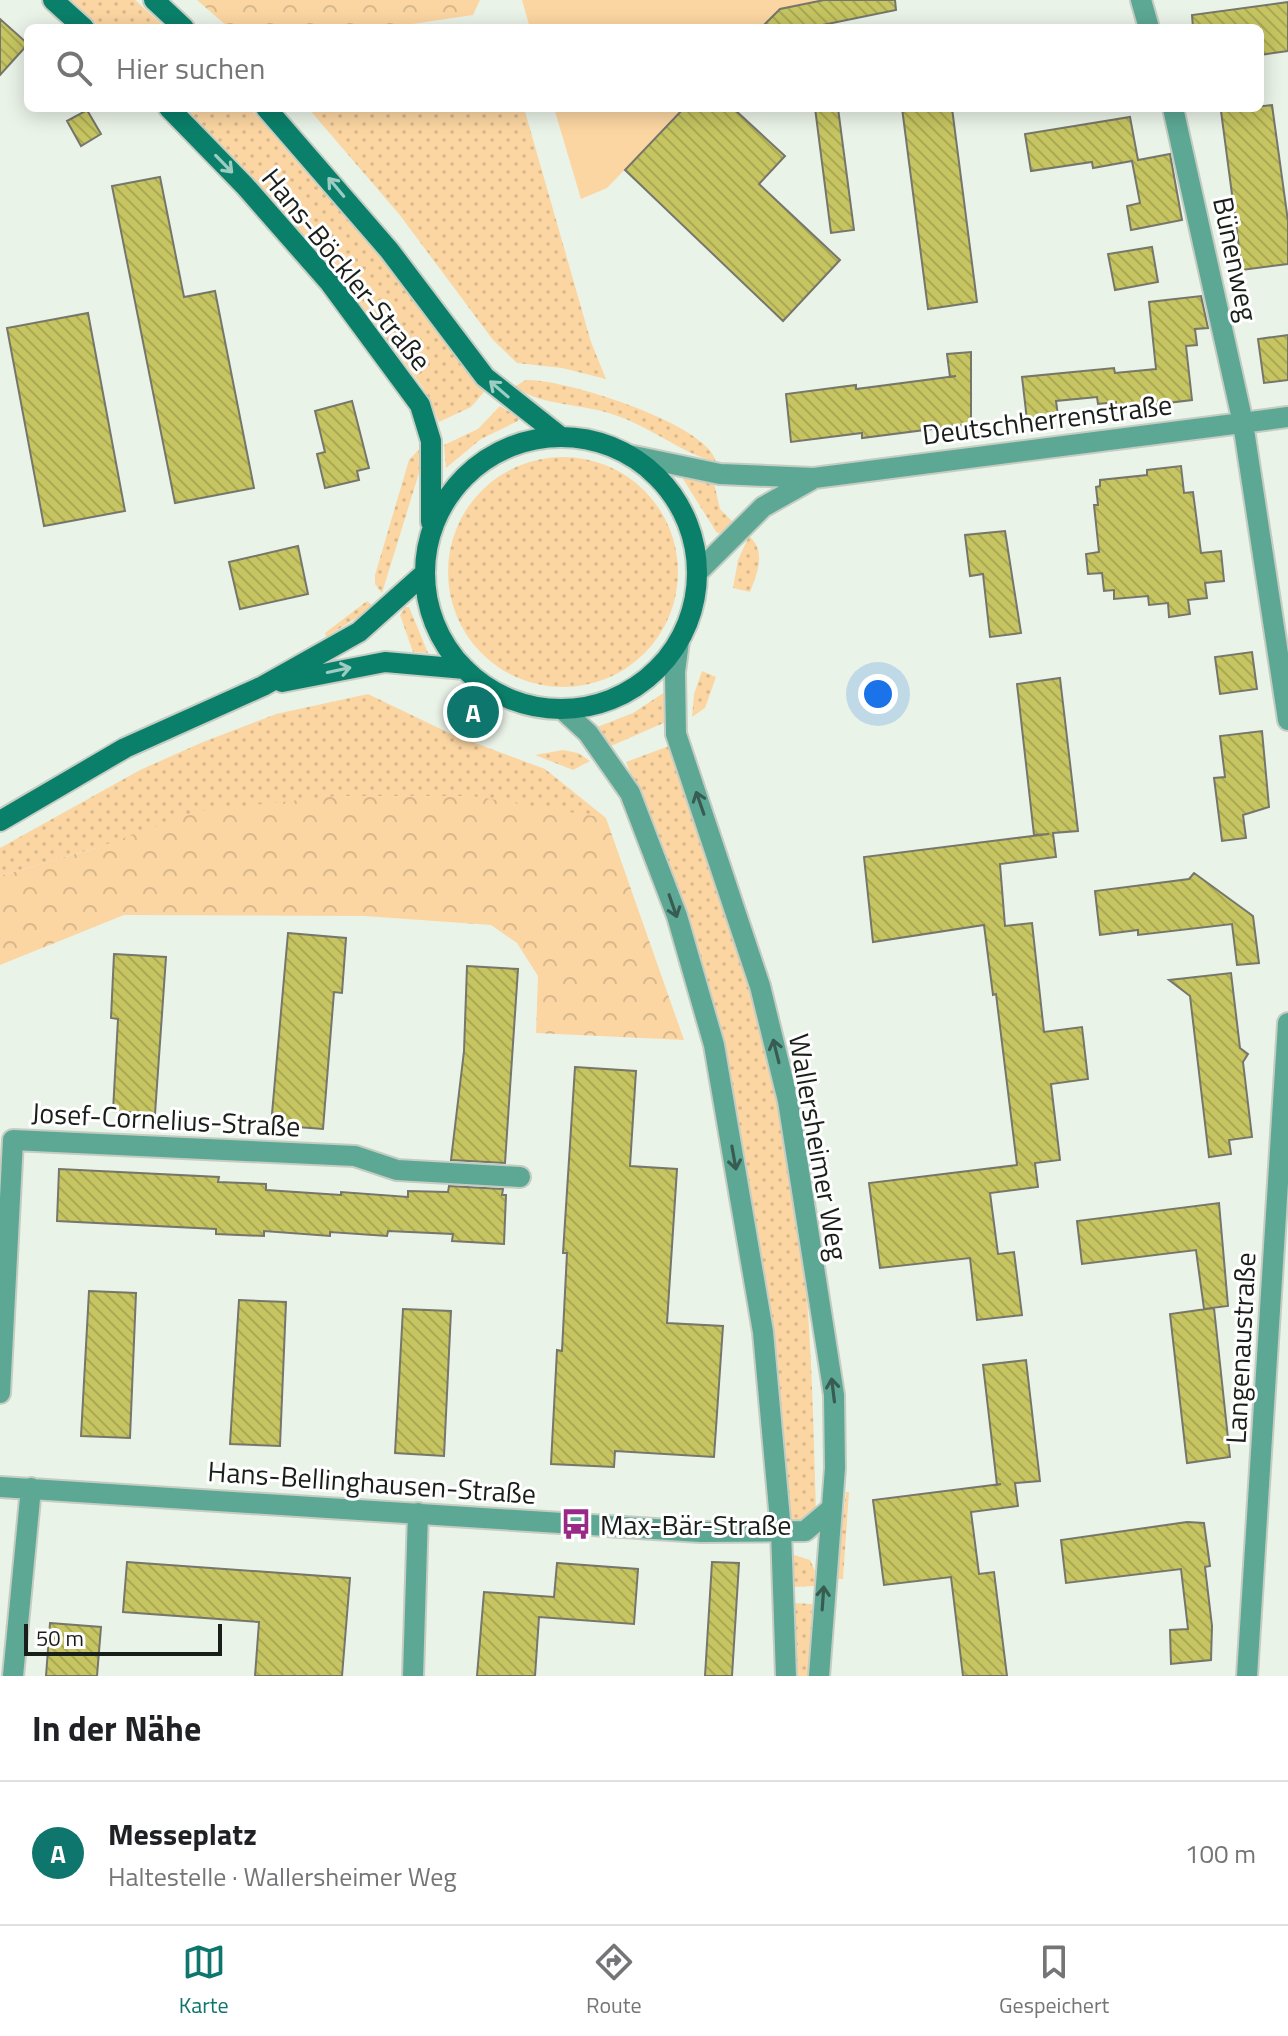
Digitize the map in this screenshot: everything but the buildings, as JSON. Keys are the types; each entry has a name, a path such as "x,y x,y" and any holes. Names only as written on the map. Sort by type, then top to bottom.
{"main road":[{"path":"53,0 80,24"},
{"path":"154,0 180,24"},
{"name":"Hans-Böckler-Straße","path":"173,112 245,186 330,283 420,405 431,441 433,464 430,538"},
{"name":"Hans-Böckler-Straße","path":"269,112 389,250 485,377 561,437"},
{"name":"Wallersheimer Weg","path":"561,437 596,441 629,455 657,476 679,505 693,537 697,573 693,607 679,641 658,668 630,690 597,704 562,709 510,698 465,669 436,625 425,573 430,538 448,497 478,465 517,444 561,437"},
{"path":"0,821 125,748 263,686 359,632 425,573"},
{"path":"263,686 385,662 465,669"}],"street":[{"path":"1141,0 1148,24"},
{"name":"Bünenweg","path":"1174,112 1243,423"},
{"name":"Deutschherrenstraße","path":"629,455 720,474 814,478 1288,417"},
{"path":"1243,423 1288,720"},
{"name":"Deutschherrenstraße","path":"697,573 763,507 814,478"},
{"name":"Wallersheimer Weg","path":"679,641 675,672 676,734 760,986 788,1101 834,1395 835,1468 819,1676"},
{"path":"562,709 588,733 630,793 677,916 714,1045 763,1332 781,1531 786,1676"},
{"name":"Langenaustraße","path":"1247,1676 1288,1023"},
{"name":"Josef-Cornelius-Straße","path":"0,1393 13,1140 355,1156 397,1170 520,1177"},
{"name":"Hans-Bellinghausen-Straße","path":"0,1487 671,1531 805,1531 830,1510"},
{"path":"13,1676 31,1488"},
{"path":"413,1676 418,1513"}],"green space":[{"path":"70,0 135,0 162,24 97,24"},
{"path":"197,0 480,0 473,15 412,24 224,24"},
{"path":"522,0 824,0 780,9 765,24 529,24"},
{"path":"189,112 253,112 380,257 484,392 471,407 439,422 423,388 339,275"},
{"path":"311,112 525,112 591,342 606,379 562,368 517,363 493,340 399,214"},
{"path":"555,112 680,112 607,188 581,199"},
{"path":"526,380 570,387 632,406 688,433 707,447 716,462 615,415 538,398 514,387"},
{"path":"500,406 519,418 518,421 481,439 446,468 444,445 478,429"},
{"path":"420,448 419,473 382,593 375,584 375,575 409,460"},
{"path":"563,457 607,465 645,490 670,528 678,572 670,616 645,654 607,679 563,687 519,679 481,654 456,616 448,572 456,528 481,490 519,465"},
{"path":"687,475 714,483 720,509 732,521 721,533 717,533 683,479"},
{"path":"749,536 759,556 758,570 750,592 733,588 738,560"},
{"path":"367,601 373,606 369,610 326,637 325,633"},
{"path":"405,607 409,607 428,653 413,652 400,615"},
{"path":"702,671 716,677 705,708 692,717 694,694"},
{"path":"671,688 668,721 611,746 592,729 633,713"},
{"path":"368,694 451,734 545,769 606,818 574,816 96,848 0,876 0,848 140,770 276,714"},
{"path":"669,746 743,969 769,1060 790,1156 804,1257 813,1411 816,1512 804,1521 791,1521 757,1232 724,1060 681,909 626,762"},
{"path":"563,750 578,753 590,761 573,770 535,755"},
{"path":"336,796 472,796 606,818 684,1040 536,1033 538,976 517,943 491,925 364,916 124,915 0,965 0,876 96,848 199,811"},
{"path":"846,1492 849,1492 843,1579 836,1579"},
{"path":"791,1554 810,1560 815,1571 814,1586 793,1587"},
{"path":"793,1603 812,1604 809,1676 792,1676"}],"place":[{"name":"Messeplatz","path":"473,712"},
{"name":"Max-Bär-Straße","path":"576,1524"}]}
